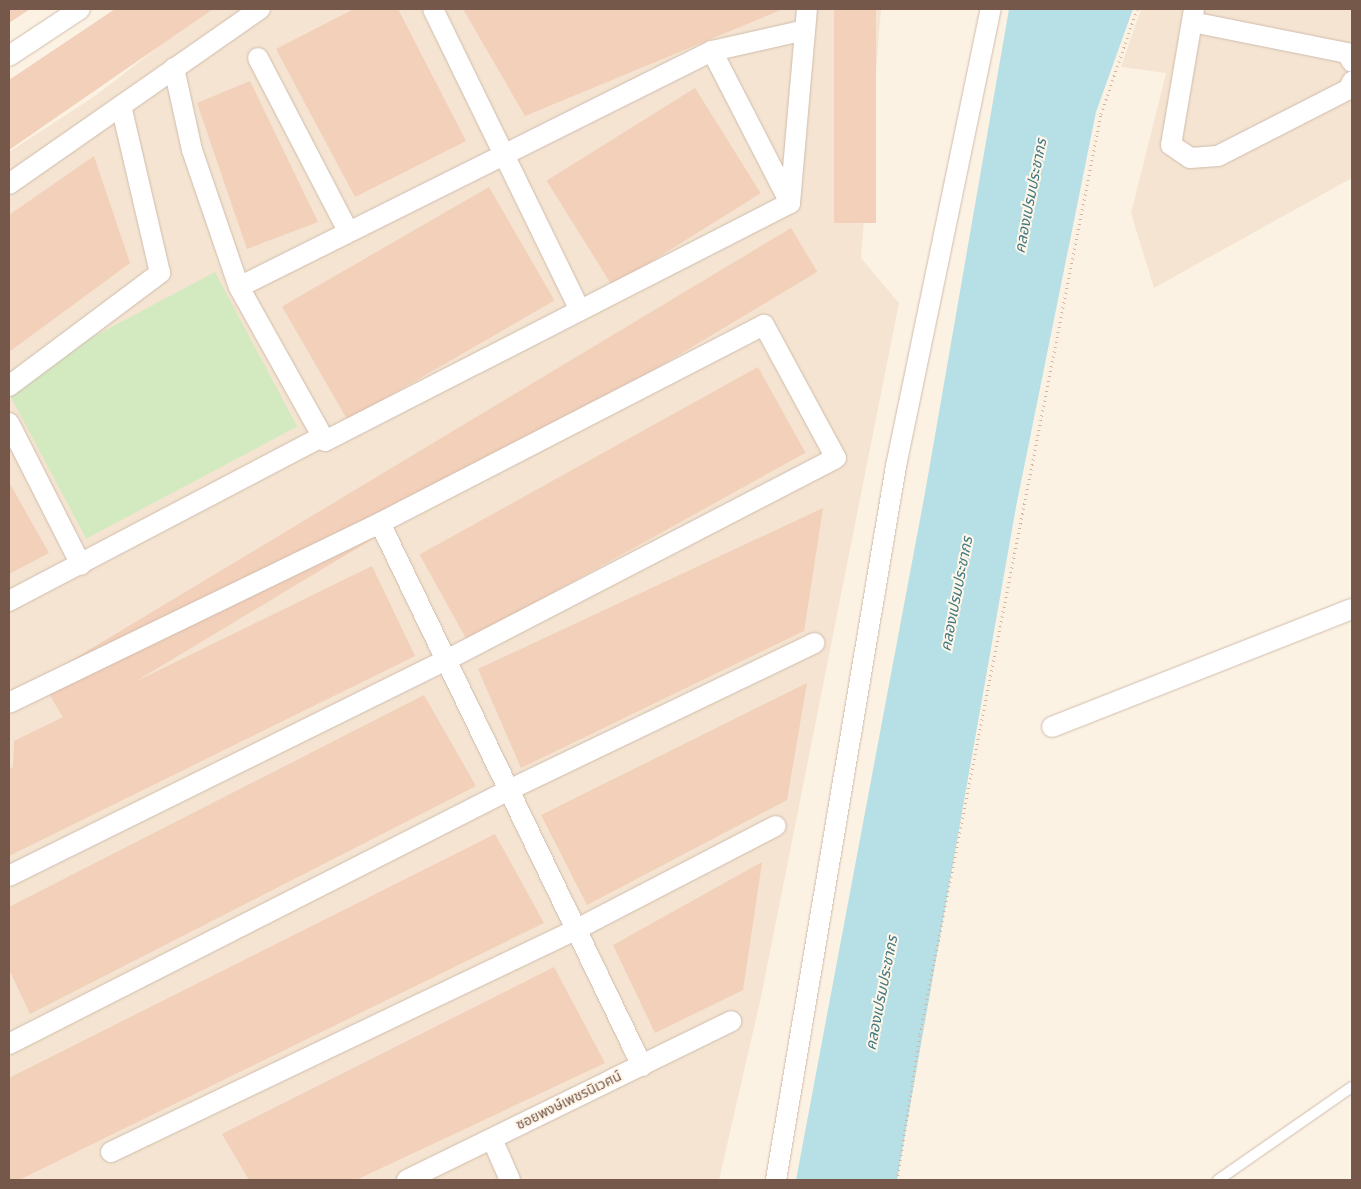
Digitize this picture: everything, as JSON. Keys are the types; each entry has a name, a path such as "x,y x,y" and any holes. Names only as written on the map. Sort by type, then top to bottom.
{"street":[{"path":"9,56 80,9"},
{"path":"9,184 260,9"},
{"path":"433,9 580,310"},
{"path":"790,203 806,9"},
{"path":"776,1180 896,466 991,9"},
{"path":"1352,62 1347,53 1193,15 1171,145 1190,158 1218,156 1349,89 1352,82"},
{"path":"239,287 503,152 712,51 805,30"},
{"path":"712,51 790,203"},
{"path":"258,58 348,231"},
{"path":"174,68 192,150 239,287 321,437 325,441 790,203"},
{"path":"9,386 160,273 121,106"},
{"path":"9,703 380,523 764,325 836,458 446,660 9,876"},
{"path":"9,423 81,566"},
{"path":"9,601 81,566 321,437"},
{"path":"380,523 642,1066"},
{"path":"1052,727 1352,609"},
{"path":"9,1044 509,790 815,643"},
{"path":"112,1152 575,930 776,826"},
{"name":"ซอยพงษ์เพชรนิเวศน์","path":"407,1180 731,1021"},
{"path":"492,1139 510,1180"}],"lane":[{"path":"1218,1180 1352,1087"}],"path":[{"path":"896,1180 920,1034 1089,172 1101,114 1137,9"}],"shaded area":[{"path":"207,9 881,9 861,258 899,303 761,997 719,1180 9,1180 9,152 95,96"},
{"path":"1141,9 1352,9 1352,178 1154,288 1131,213 1166,73 1121,67"}],"green space":[{"path":"215,272 297,427 86,539 9,394 9,382"}],"water":[{"name":"คลองเปรมประชากร","path":"1009,9 1133,9 1096,112 1016,507 897,1180 796,1180 925,493"}],"building":[{"path":"9,9 30,9 9,23"},
{"path":"115,9 213,9 9,150 9,80"},
{"path":"354,9 398,9 466,141 355,197 276,49"},
{"path":"463,9 783,9 525,116"},
{"path":"834,9 876,9 876,223 834,223"},
{"path":"250,81 318,222 247,249 197,103"},
{"path":"695,88 761,193 612,286 547,181"},
{"path":"94,156 130,263 9,352 9,215"},
{"path":"489,187 554,300 348,420 282,306"},
{"path":"791,228 817,272 66,723 40,679"},
{"path":"758,367 806,453 467,640 420,555"},
{"path":"9,482 49,553 9,574"},
{"path":"823,508 804,631 521,768 478,669"},
{"path":"372,566 415,656 9,856 9,769 13,767 14,741"},
{"path":"807,683 787,800 587,905 541,815"},
{"path":"424,695 476,786 30,1014 9,969 9,907"},
{"path":"495,834 544,923 19,1180 9,1180 9,1078"},
{"path":"762,862 743,990 655,1033 613,945"},
{"path":"554,967 605,1063 356,1180 249,1180 222,1134"}]}
